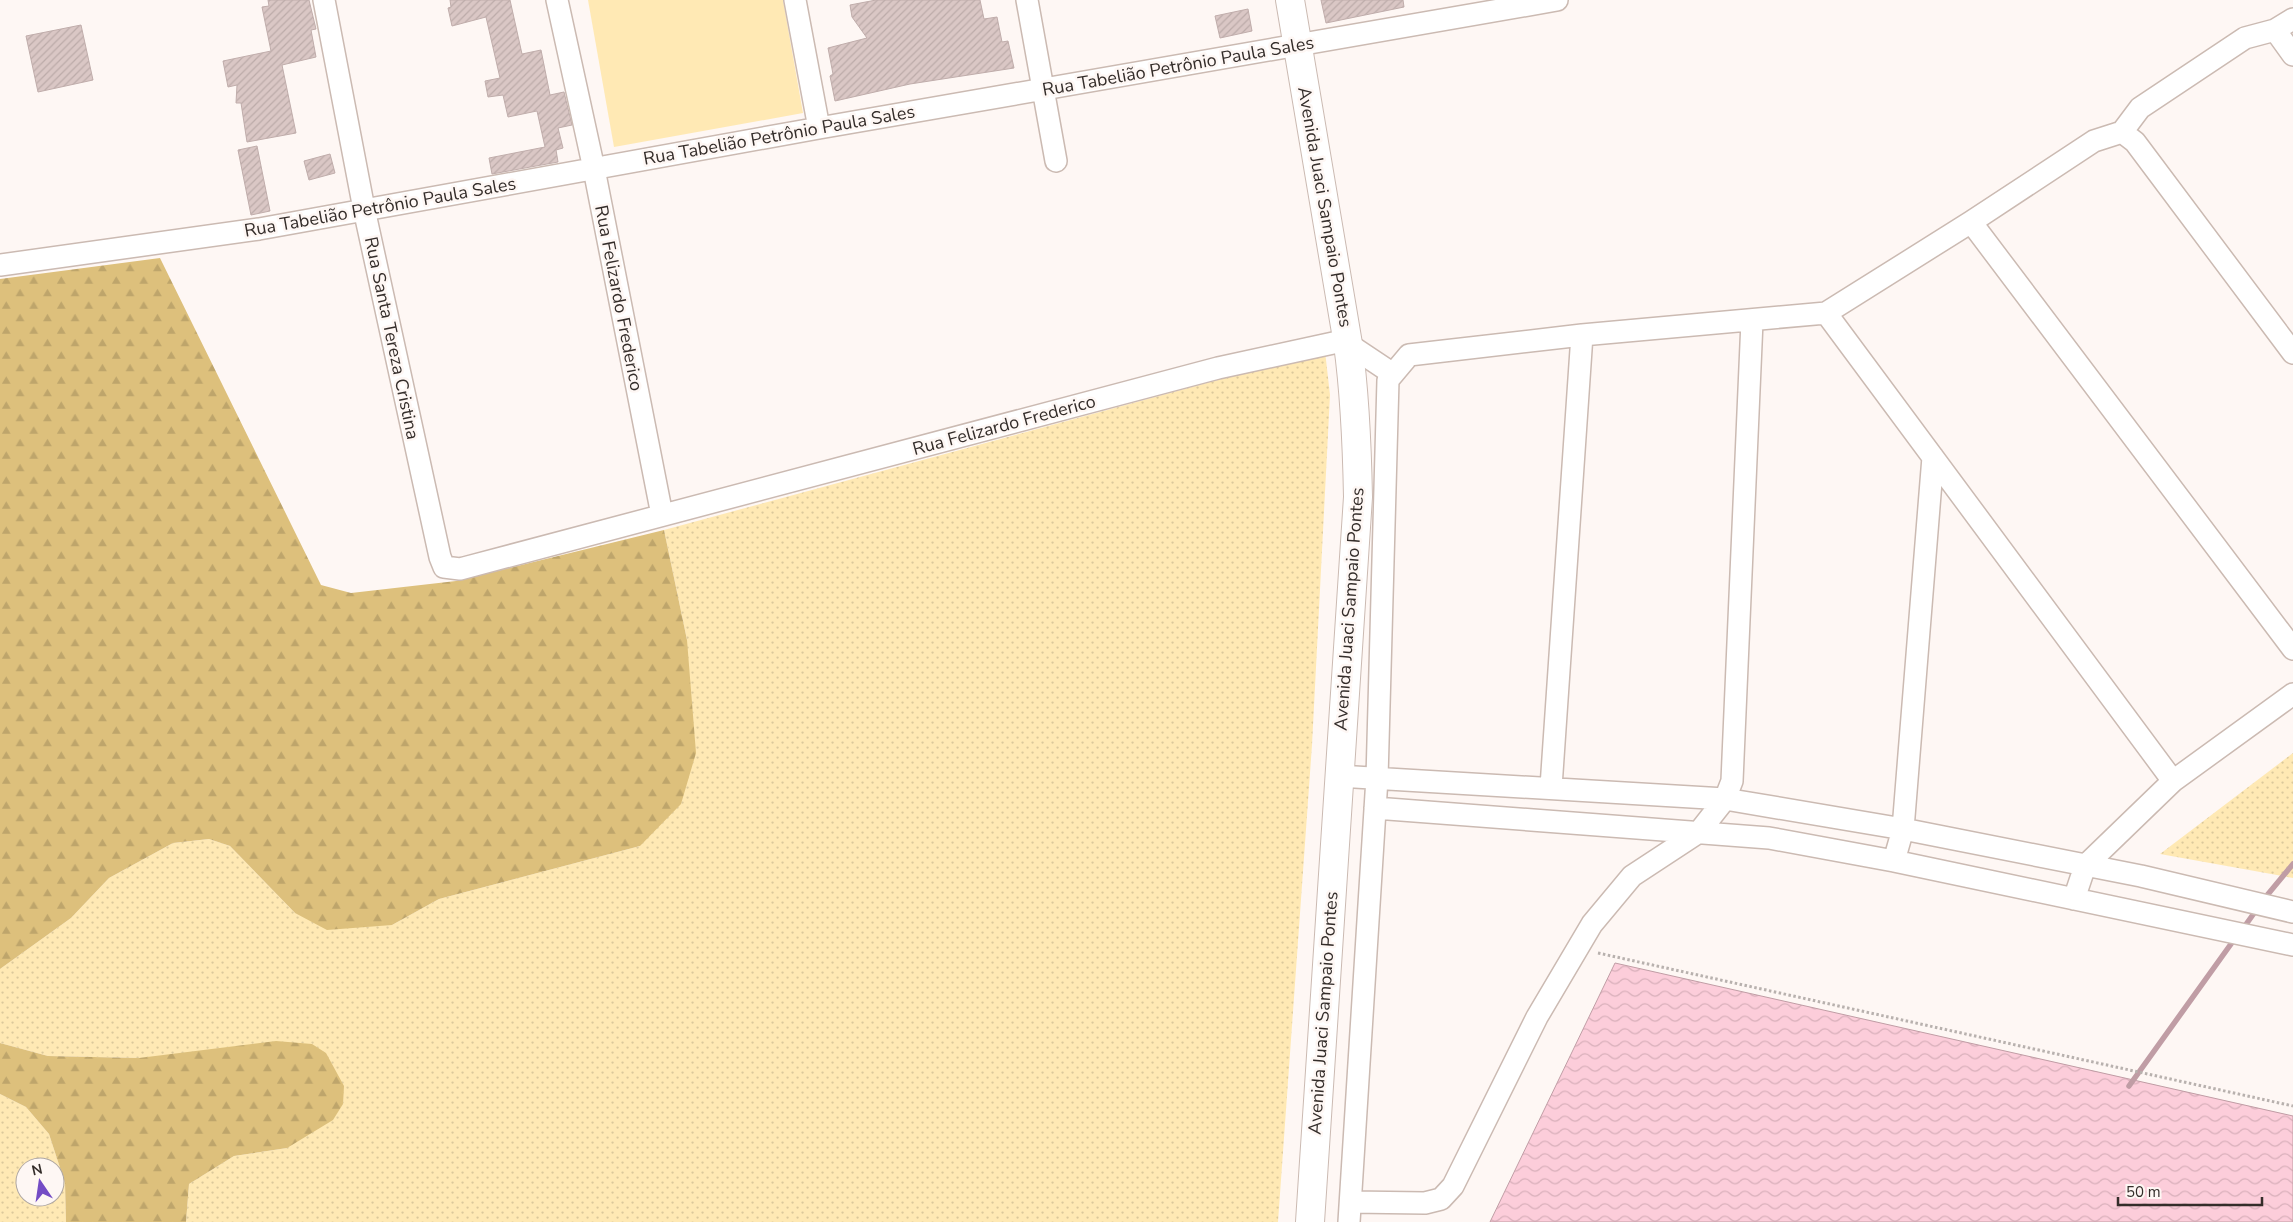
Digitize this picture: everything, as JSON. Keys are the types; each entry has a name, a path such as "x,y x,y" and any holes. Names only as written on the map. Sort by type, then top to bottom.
{"main road":[{"name":"Avenida Juaci Sampaio Pontes","path":"1290,0 1355,389 1358,497 1338,776 1310,1222"}],"street":[{"name":"Rua Santa Tereza Cristina","path":"324,0 364,209 440,557"},
{"name":"Rua Felizardo Frederico","path":"558,0 594,169 662,516"},
{"path":"795,0 819,128"},
{"path":"1026,0 1056,160"},
{"name":"Rua Tabelião Petrônio Paula Sales","path":"0,265 259,229 819,128 1553,0"},
{"path":"1752,321 1732,781 1725,799 1699,832 1632,876 1592,924 1537,1016 1453,1186 1441,1199 1425,1203 1350,1212 1377,778 1388,380 1409,355 1582,335 1826,313 1971,222 2094,141 2122,132 2140,108 2245,38 2275,30 2293,19"},
{"path":"2275,30 2293,55"},
{"path":"2122,132 2136,142 2293,353"},
{"path":"1971,222 2293,649"},
{"path":"1826,313 2173,781"},
{"path":"1552,787 1582,335"},
{"name":"Rua Felizardo Frederico","path":"440,557 444,567 460,568 1218,368 1348,342"},
{"path":"1348,342 1394,374"},
{"path":"1894,861 1903,829 1933,457"},
{"path":"2074,900 2086,866 2173,781 2293,694"},
{"path":"1338,776 1552,787 1725,799 1903,829 2141,876 2293,912"},
{"path":"1375,808 1769,838 1894,861 2293,945"}],"path":[{"path":"1578,949 2293,1106"}],"shaded area":[{"path":"588,0 783,0 803,113 614,147"},
{"path":"1325,351 1330,395 1312,745 1278,1222 186,1222 189,1184 234,1156 287,1148 139,1058 48,1056 0,1043 0,969 71,918 109,878 173,843 209,839 230,846 295,913 392,925 439,899 640,846 687,640 664,530"},
{"path":"2293,753 2293,878 2160,854"},
{"path":"0,1094 26,1107 49,1134 57,1157 15,1157 15,1207 65,1207 65,1183 66,1222 0,1222"}],"green space":[{"path":"160,258 321,585 351,593 456,581 664,530 687,640 696,753 681,804 640,846 439,899 392,925 327,930 295,913 230,846 209,839 173,843 109,878 71,918 0,969 0,279"},
{"path":"276,1041 312,1044 326,1053 344,1086 343,1104 333,1120 287,1148 234,1156 189,1184 186,1222 66,1222 65,1157 57,1157 49,1134 26,1107 0,1094 0,1043 48,1056 139,1058"}],"water":[{"path":"1615,963 2293,1116 2293,1222 1490,1222"}],"building":[{"path":"268,0 309,0 316,29 311,30 316,57 282,65 296,133 247,142 241,103 236,103 237,85 228,87 223,61 271,51 262,7 269,6"},
{"path":"450,0 510,0 522,54 541,50 550,95 564,92 572,125 558,128 563,148 556,150 558,162 492,174 489,158 545,147 537,111 508,117 503,95 488,97 485,81 500,78 486,17 452,26 448,8 451,7"},
{"path":"876,0 980,0 984,19 997,17 1002,42 1008,41 1014,68 910,84 835,101 830,76 833,74 828,48 867,38 852,17 850,5"},
{"path":"1321,0 1403,0 1404,7 1326,23"},
{"path":"1248,9 1252,31 1220,38 1215,16"},
{"path":"81,25 93,80 38,92 26,36"},
{"path":"257,146 270,211 251,215 238,150"},
{"path":"330,154 335,173 309,180 304,161"}],"waterway":[{"path":"2264,899 2293,864"},
{"path":"2242,930 2257,909"},
{"path":"2129,1086 2236,937"}]}
